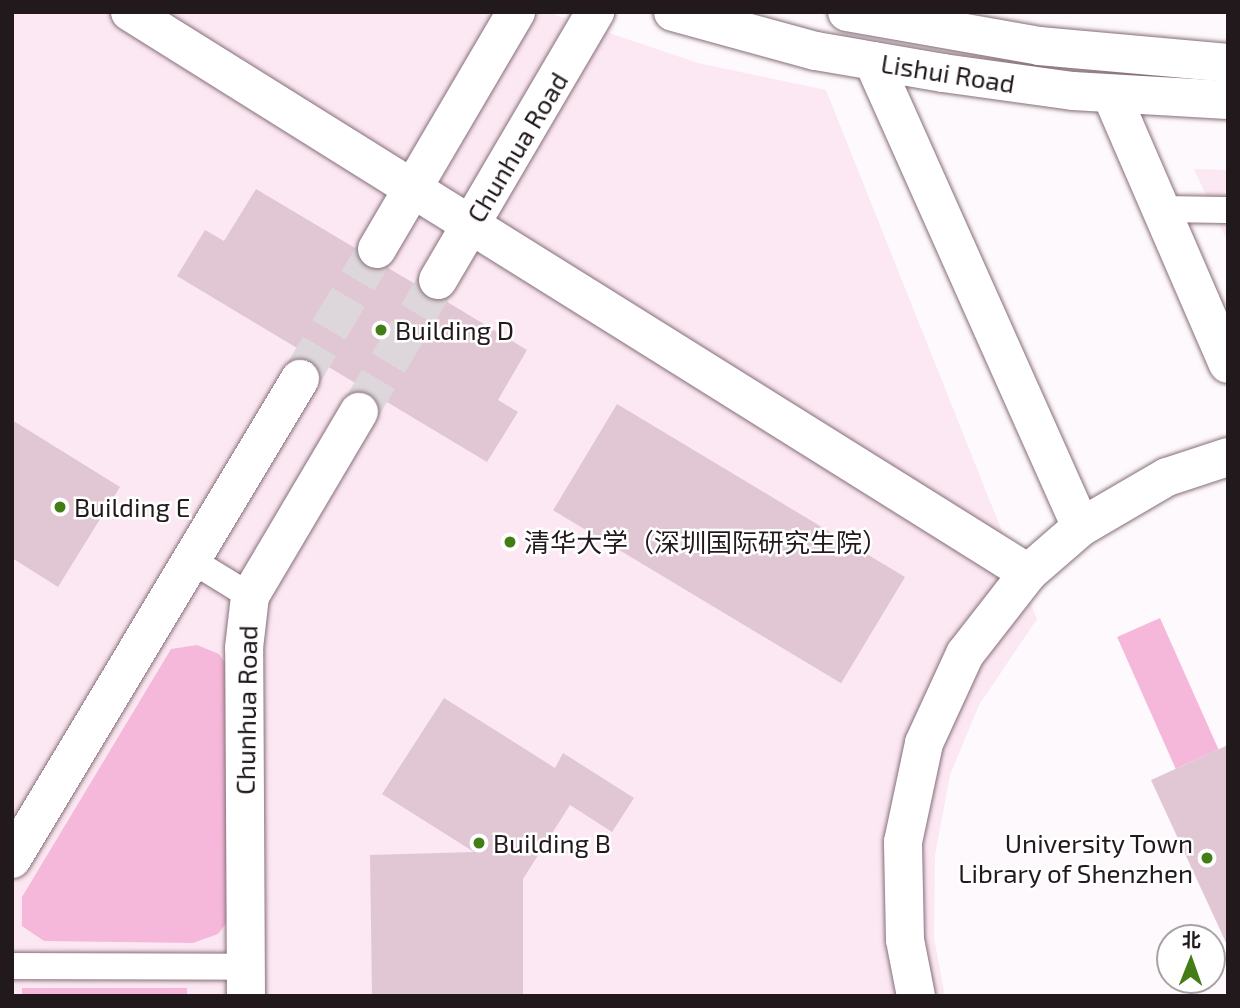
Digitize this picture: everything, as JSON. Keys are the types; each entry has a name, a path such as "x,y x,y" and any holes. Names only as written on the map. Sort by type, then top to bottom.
{"street":[{"path":"130,12 1028,573"},
{"path":"377,249 516,12"},
{"name":"Chunhua Road","path":"438,280 595,12"},
{"name":"Lishui Road","path":"673,12 816,51 873,61 1111,94 1228,100"},
{"name":"Lishui Road","path":"847,12 1039,47 1228,63"},
{"path":"873,61 1081,527"},
{"path":"1111,94 1228,365"},
{"path":"12,859 300,379"},
{"name":"Chunhua Road","path":"246,981 244,648 250,596 359,412"},
{"path":"916,996 901,894 909,795 924,743 959,664 995,611 1028,573 1081,527 1167,477 1228,457"}],"lane":[{"path":"1160,209 1228,210"},
{"path":"193,561 250,596"},
{"path":"12,966 246,981"}],"shaded area":[{"name":"清华大学（深圳国际研究生院）","path":"12,12 547,12 698,63 826,90 1037,619 979,705 950,775 935,855 934,938 945,996 12,996"},
{"path":"1194,169 1228,170 1228,243"},
{"path":"1160,618 1219,750 1176,769 1117,637"},
{"path":"197,645 219,654 230,670 230,918 218,934 193,943 44,941 22,926 22,897 171,649"},
{"path":"22,988 187,988 187,996 22,996"}],"building":[{"name":"Building D","path":"256,189 355,248 365,267 388,268 417,285 426,298 444,300 527,350 498,400 518,412 487,462 177,276 205,230 224,241"},
{"path":"617,404 905,577 841,683 553,510"},
{"name":"Building E","path":"12,420 120,487 58,587 12,558"},
{"name":"Building B","path":"444,698 555,768 563,753 634,798 612,832 570,805 523,879 523,996 372,996 370,855 474,852 382,794"},
{"name":"University Town Library of Shenzhen","path":"1228,745 1228,947 1226,924 1217,924 1151,780"}],"tunnel":[{"path":"300,379 377,249"},
{"path":"359,412 438,280"}],"place":[{"name":"Building D","path":"381,330"},
{"name":"Building E","path":"60,507"},
{"name":"清华大学（深圳国际研究生院）","path":"510,542"},
{"name":"Building B","path":"479,843"},
{"name":"University Town Library of Shenzhen","path":"1207,858"}]}
